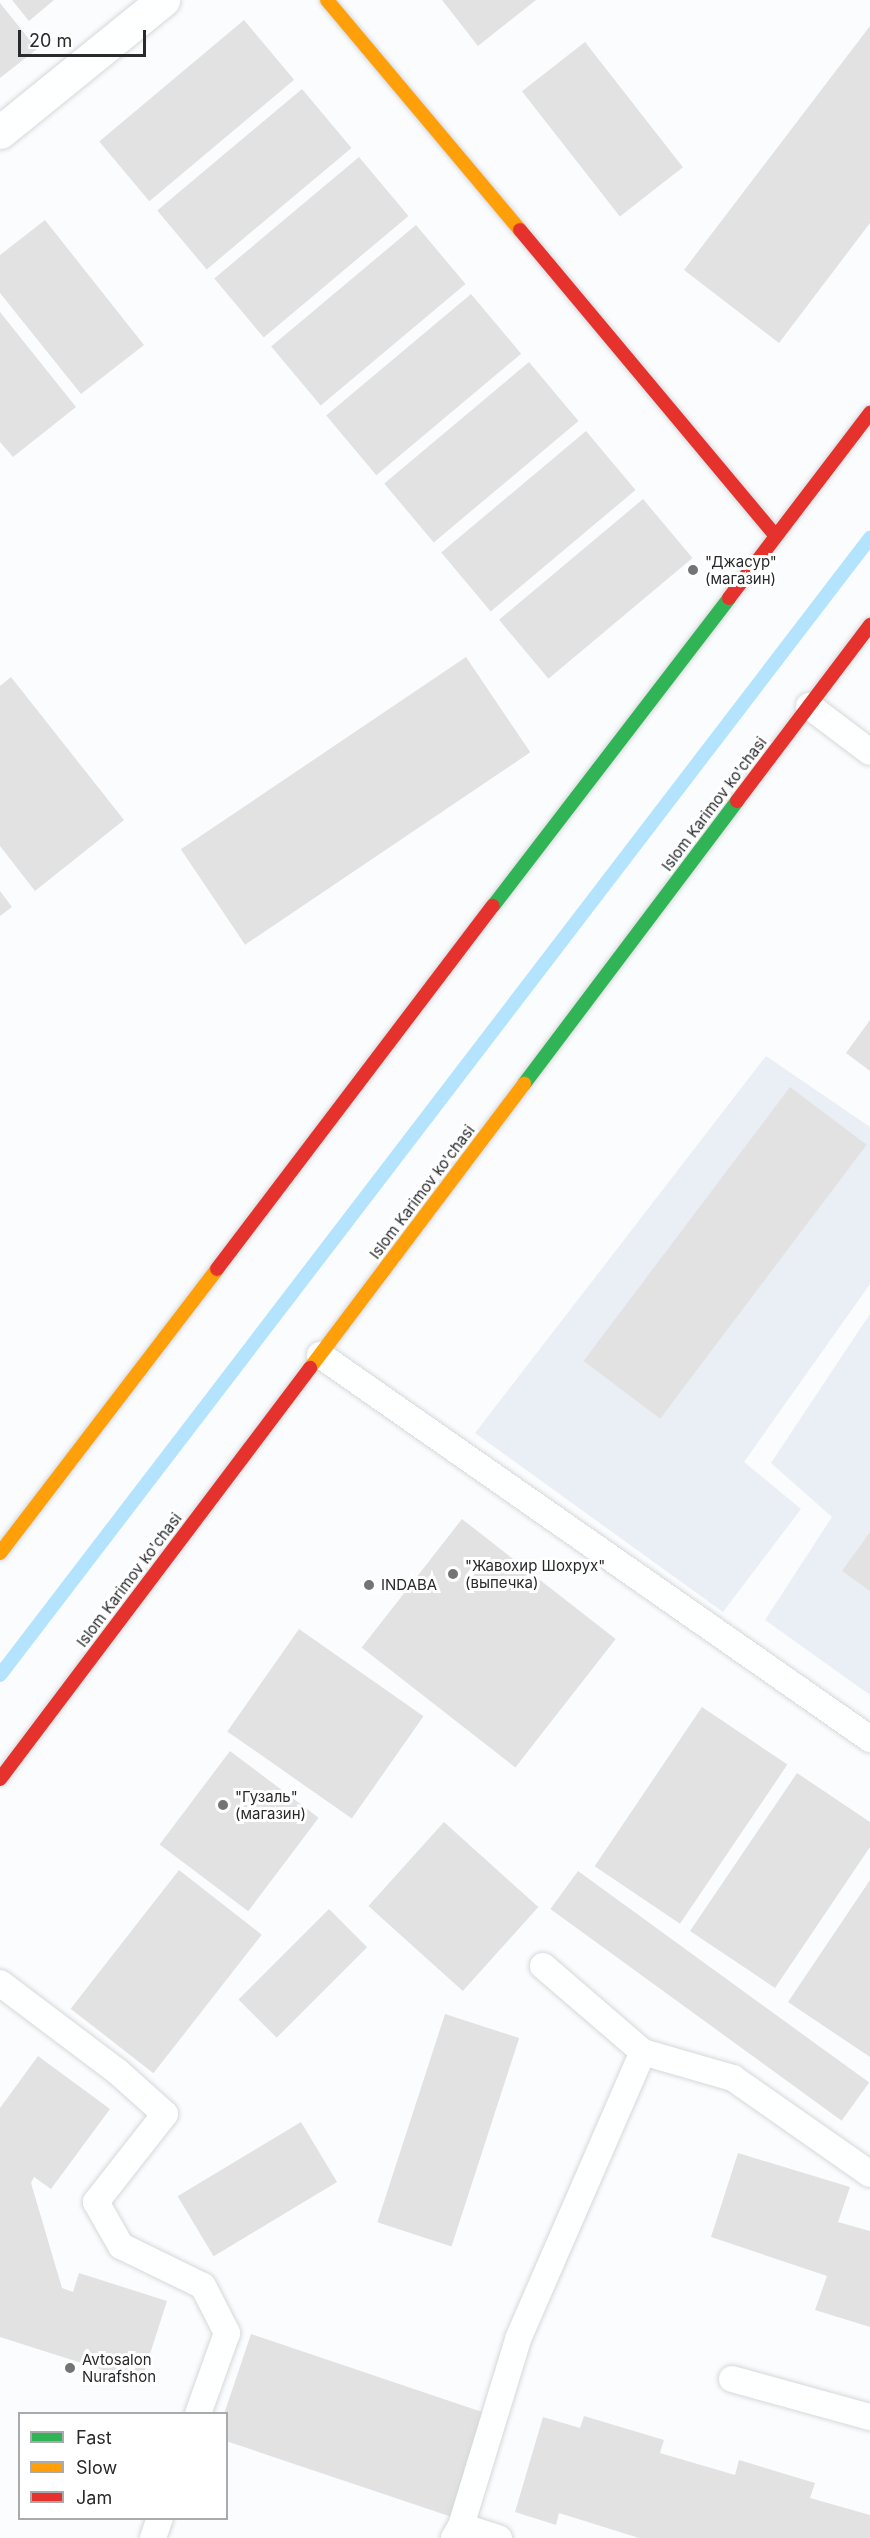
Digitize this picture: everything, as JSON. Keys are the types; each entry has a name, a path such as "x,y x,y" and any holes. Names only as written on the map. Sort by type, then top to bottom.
{"main road":[{"path":"327,0 775,535"},
{"path":"0,1553 870,413"},
{"name":"Islom Karimov ko'chasi","path":"0,1779 870,625"}],"street":[{"path":"0,132 163,0"}],"lane":[{"path":"809,706 870,752"},
{"path":"320,1354 870,1739"},
{"path":"543,1966 643,2052 733,2078 870,2174"},
{"path":"0,1983 118,2072 165,2114 96,2202 121,2246 202,2286 227,2333 199,2412"},
{"path":"499,2538 457,2532 518,2339 643,2052"},
{"path":"732,2379 870,2417"},
{"path":"153,2538 159,2520"}],"shaded area":[{"path":"766,1056 870,1127 870,1284 744,1462 801,1509 723,1612 475,1433"},
{"path":"870,1314 870,1695 765,1620 832,1517 771,1463"}],"building":[{"path":"12,0 54,0 29,21"},
{"path":"442,0 536,0 478,46"},
{"path":"0,3 37,49 0,78"},
{"path":"244,20 294,80 149,201 99,141"},
{"path":"870,26 870,223 779,343 684,270"},
{"path":"585,42 683,167 620,217 522,91"},
{"path":"302,89 351,148 207,269 157,210"},
{"path":"359,157 408,216 264,337 214,278"},
{"path":"45,220 144,345 81,394 0,293 0,255"},
{"path":"416,225 465,284 321,405 271,346"},
{"path":"471,294 521,354 376,475 326,415"},
{"path":"0,312 76,407 13,457 0,442"},
{"path":"529,362 578,421 434,542 384,483"},
{"path":"586,431 635,490 491,611 441,552"},
{"path":"643,499 692,558 548,679 499,620"},
{"path":"466,657 530,752 245,945 181,849"},
{"path":"11,677 124,820 35,891 0,846 0,686"},
{"path":"0,891 12,907 0,916"},
{"path":"870,1020 870,1071 846,1053"},
{"path":"790,1087 867,1145 660,1419 584,1361"},
{"path":"462,1519 616,1639 515,1767 362,1647"},
{"path":"870,1532 870,1591 842,1571"},
{"path":"299,1629 424,1716 352,1819 227,1731"},
{"path":"702,1707 787,1765 680,1924 595,1866"},
{"path":"230,1751 319,1818 248,1911 160,1844"},
{"path":"797,1773 870,1822 870,1847 775,1988 690,1931"},
{"path":"444,1822 538,1907 463,1991 368,1906"},
{"path":"179,1870 262,1935 153,2073 71,2009"},
{"path":"578,1871 869,2083 842,2121 550,1909"},
{"path":"870,1880 870,2057 788,2002"},
{"path":"329,1909 367,1947 277,2038 238,2000"},
{"path":"445,2014 519,2038 452,2246 377,2222"},
{"path":"38,2056 110,2109 51,2189 34,2177 31,2183 62,2288 73,2292 79,2273 167,2301 141,2382 0,2337 0,2108"},
{"path":"301,2122 337,2182 214,2256 178,2196"},
{"path":"738,2153 850,2187 838,2222 870,2231 870,2327 815,2310 827,2276 711,2237"},
{"path":"251,2334 488,2414 452,2517 228,2442 228,2412 225,2412"},
{"path":"584,2416 664,2440 660,2453 735,2475 739,2460 815,2483 810,2498 870,2515 870,2538 639,2538 559,2513 556,2525 515,2512 543,2417 580,2428"}],"waterway":[{"path":"0,1675 870,538"}],"traffic: fast":[{"path":"493,906 729,598"},
{"path":"524,1084 737,801"}],"traffic: slow":[{"path":"327,0 520,230"},
{"path":"310,1368 524,1084"},
{"path":"0,1553 217,1269"}],"traffic: jam":[{"path":"520,230 775,535"},
{"path":"729,598 870,413"},
{"path":"737,801 870,625"},
{"path":"217,1269 493,906"},
{"path":"0,1779 310,1368"}],"place":[{"name":"\"Джасур\" (магазин)","path":"693,570"},
{"name":"\"Жавохир Шохрух\" (выпечка)","path":"453,1574"},
{"name":"INDABA","path":"369,1585"},
{"name":"\"Гузаль\" (магазин)","path":"223,1805"},
{"name":"Avtosalon Nurafshon","path":"70,2368"}]}
